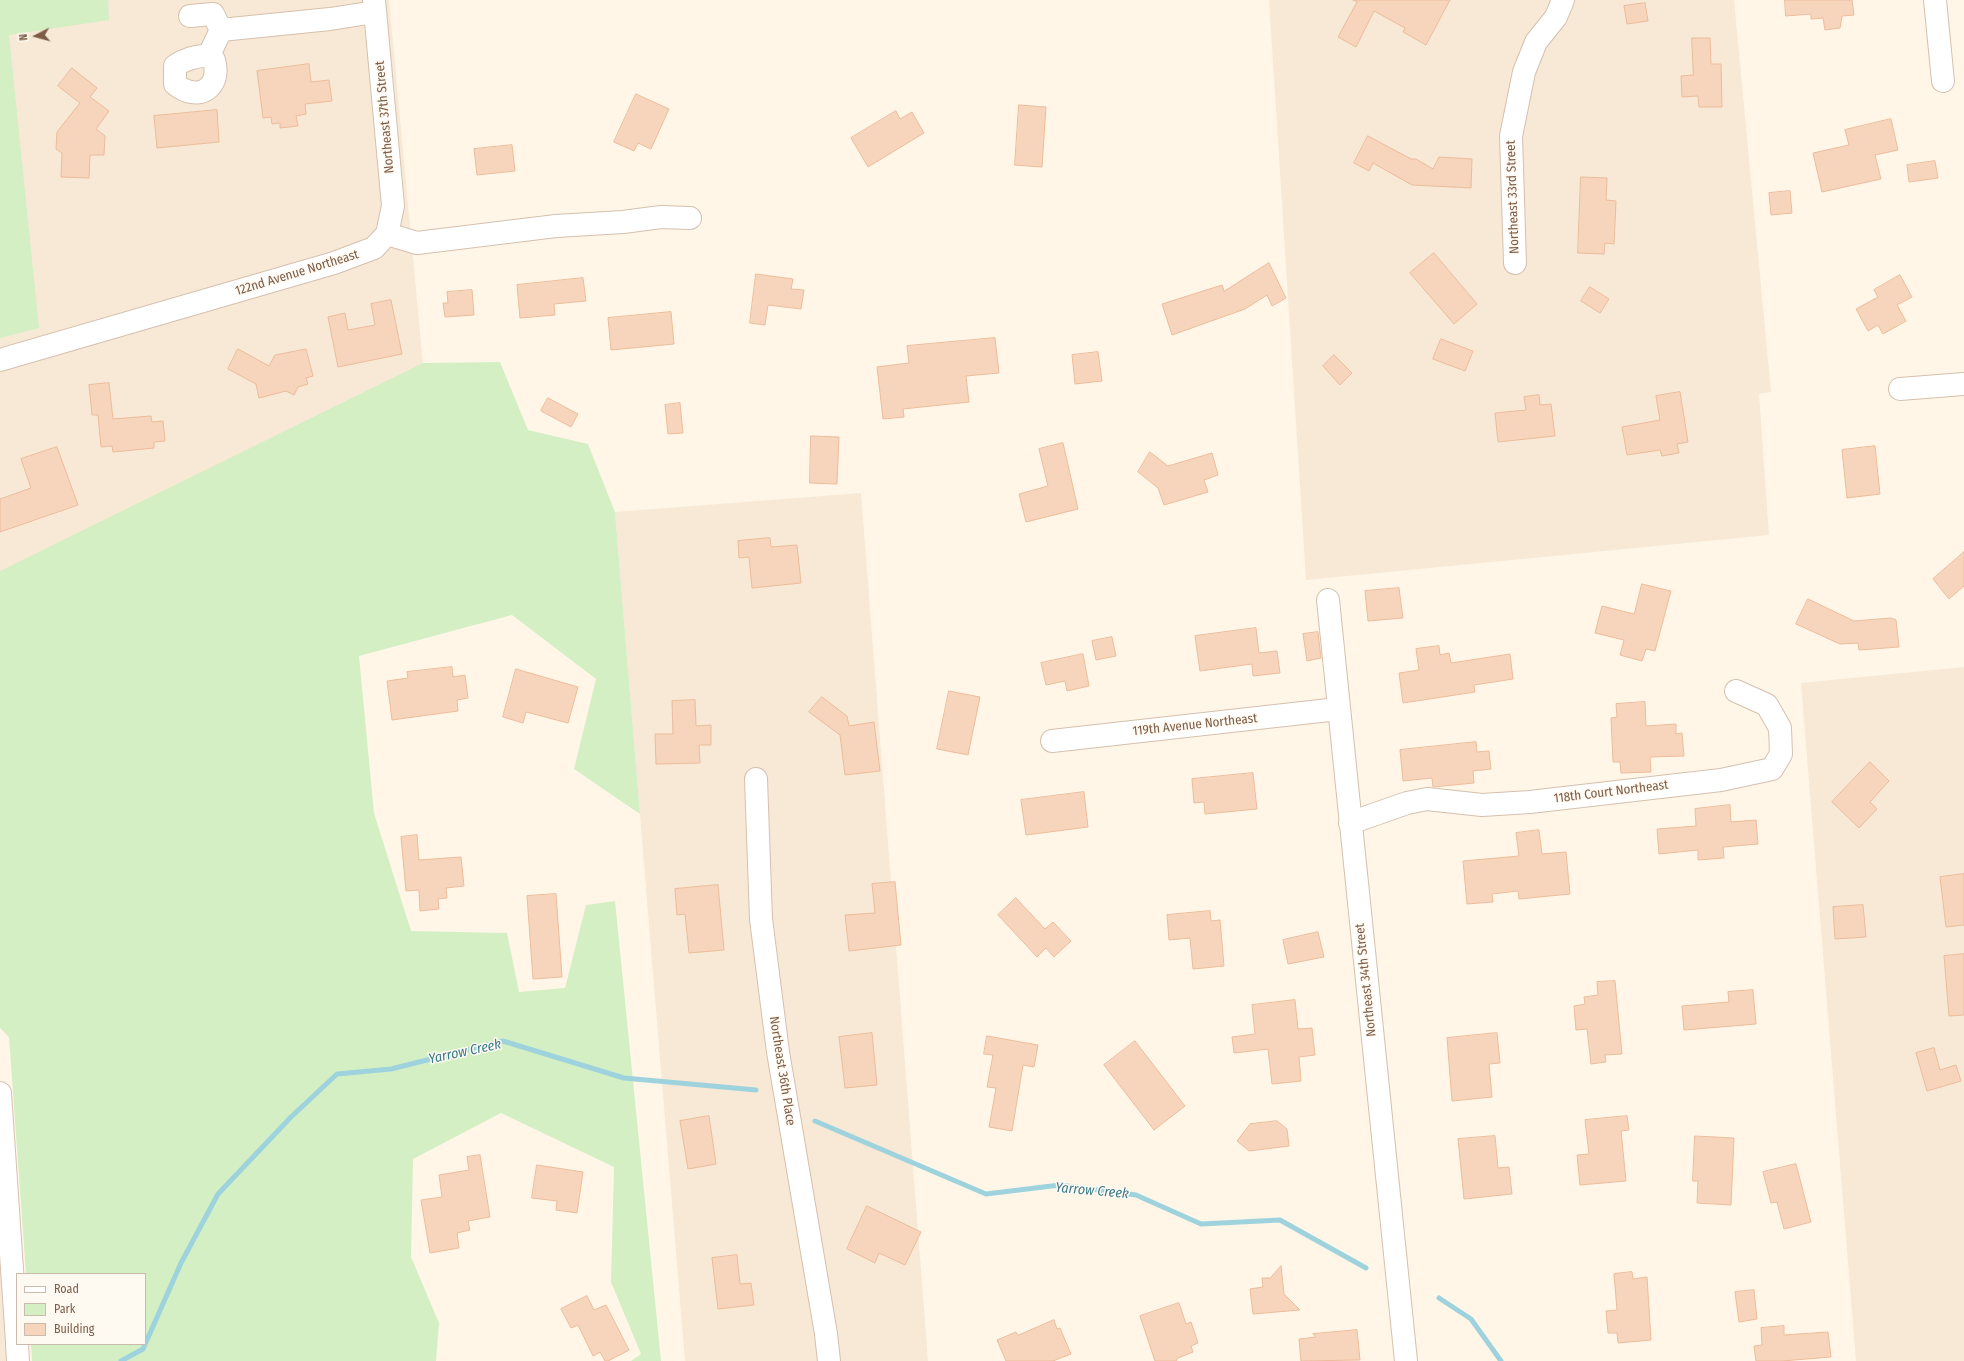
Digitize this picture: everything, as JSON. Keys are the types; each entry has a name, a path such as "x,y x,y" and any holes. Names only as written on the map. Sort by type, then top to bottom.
{"street":[{"name":"Northeast 33rd Street","path":"1515,263 1511,136 1524,72 1536,42 1556,17 1563,0"},
{"path":"1934,0 1943,81"},
{"path":"221,30 330,19 375,6"},
{"name":"Northeast 37th Street","path":"375,6 393,206 387,234"},
{"path":"190,16 213,14 221,30"},
{"path":"208,55 221,30"},
{"path":"387,234 417,242 556,226 623,222 661,217 690,218"},
{"name":"122nd Avenue Northeast","path":"0,360 334,263 374,248 387,234"},
{"path":"1900,389 1964,384"},
{"name":"Northeast 34th Street","path":"1328,600 1406,1361"},
{"name":"118th Court Northeast","path":"1350,823 1407,803 1427,799 1482,805 1530,802 1721,780 1772,769 1781,754 1780,728 1767,705 1736,691"},
{"name":"119th Avenue Northeast","path":"1052,741 1338,709"},
{"name":"Northeast 36th Place","path":"756,779 761,919 778,1052 826,1334 829,1361"},
{"path":"0,1093 16,1328"},
{"path":"17,1345 18,1361"}],"shaded area":[{"path":"0,0 389,0 440,547 0,586"},
{"path":"1269,0 1734,0 1771,392 1759,394 1769,535 1306,580"},
{"path":"861,493 928,1361 685,1361 615,512"},
{"path":"1964,667 1964,1361 1856,1361 1801,683"},
{"path":"0,1137 16,1361 0,1361"}],"green space":[{"path":"0,0 108,0 109,20 9,35 39,328 0,338"},
{"path":"500,362 528,430 588,444 615,512 640,814 574,769 596,679 512,615 359,656 374,813 411,931 507,933 519,992 565,988 586,905 615,901 661,1361 631,1361 641,1354 611,1282 614,1167 501,1113 413,1159 411,1257 439,1323 436,1361 32,1361 31,1345 146,1345 146,1273 26,1273 9,1037 0,1028 0,571 423,363"}],"building":[{"path":"1353,0 1450,0 1426,45 1403,32 1405,28 1374,11 1356,47 1338,37 1357,2"},
{"path":"1785,0 1852,0 1854,15 1842,16 1840,28 1825,30 1823,18 1811,19 1811,14 1786,16"},
{"path":"1645,3 1648,21 1627,24 1624,6"},
{"path":"1692,38 1710,38 1711,64 1721,64 1722,107 1699,107 1698,96 1682,97 1681,76 1693,75"},
{"path":"309,64 311,82 329,80 332,101 305,104 306,114 296,116 298,126 280,128 280,123 272,124 271,117 263,118 257,71"},
{"path":"72,68 97,88 90,97 109,111 96,129 105,136 104,155 90,155 89,178 61,177 62,153 56,149 57,132 80,103 58,86"},
{"path":"636,94 669,109 651,149 638,143 634,151 614,142"},
{"path":"1019,105 1046,107 1042,167 1015,165"},
{"path":"217,110 219,142 157,148 154,116"},
{"path":"896,111 900,119 912,112 924,133 868,167 851,138"},
{"path":"1891,119 1898,150 1875,155 1881,179 1822,192 1813,153 1849,145 1845,130"},
{"path":"1368,136 1411,159 1416,159 1433,169 1439,157 1472,159 1471,188 1412,185 1373,163 1369,171 1354,163"},
{"path":"512,145 515,171 477,175 474,149"},
{"path":"1935,161 1938,178 1909,182 1907,165"},
{"path":"1581,177 1607,178 1606,200 1616,201 1614,244 1605,243 1604,254 1578,253"},
{"path":"1790,191 1792,213 1771,215 1769,193"},
{"path":"1434,253 1477,304 1454,324 1410,273"},
{"path":"1269,263 1286,298 1272,306 1267,295 1245,309 1172,335 1162,304 1222,285 1224,291"},
{"path":"756,274 793,279 791,289 804,290 801,309 768,305 765,325 750,323"},
{"path":"1900,275 1912,297 1897,305 1906,321 1883,334 1878,325 1868,331 1856,309 1878,297 1874,290"},
{"path":"583,278 586,301 554,304 555,315 520,318 517,285"},
{"path":"1590,287 1609,299 1600,313 1581,301"},
{"path":"472,290 474,315 445,317 443,303 448,303 447,292"},
{"path":"391,300 402,354 338,367 328,317 345,313 348,330 375,325 371,304"},
{"path":"671,312 674,344 611,350 608,318"},
{"path":"995,338 999,373 966,376 969,402 903,409 904,417 883,419 877,367 909,363 907,346"},
{"path":"1441,339 1473,351 1465,371 1433,359"},
{"path":"238,349 269,366 275,355 306,349 313,376 306,378 308,384 298,387 294,395 286,391 259,398 256,384 228,369"},
{"path":"1098,352 1102,381 1075,384 1072,355"},
{"path":"1334,355 1352,373 1340,385 1323,366"},
{"path":"109,383 113,419 151,416 152,422 163,421 165,441 154,442 154,448 113,452 112,446 101,447 98,415 92,415 89,385"},
{"path":"1680,392 1688,442 1677,444 1679,453 1662,456 1660,450 1627,455 1622,427 1660,420 1656,396"},
{"path":"1539,395 1540,405 1551,404 1555,436 1498,442 1495,413 1526,410 1524,397"},
{"path":"548,398 578,414 571,427 541,411"},
{"path":"680,403 683,433 668,434 665,405"},
{"path":"811,436 839,437 837,484 810,483"},
{"path":"1063,443 1078,509 1026,522 1019,494 1048,486 1039,449"},
{"path":"1875,446 1880,494 1847,498 1842,450"},
{"path":"57,447 78,505 0,532 0,499 31,488 21,459"},
{"path":"1150,452 1168,466 1212,453 1218,475 1204,480 1208,492 1164,505 1158,488 1138,472"},
{"path":"770,538 771,547 797,545 801,583 752,588 749,557 739,558 738,541"},
{"path":"1964,552 1964,586 1949,599 1933,579"},
{"path":"1642,584 1671,591 1655,651 1646,649 1642,661 1620,655 1624,640 1595,633 1602,606 1634,614"},
{"path":"1399,588 1403,618 1368,621 1365,591"},
{"path":"1808,599 1854,621 1891,618 1896,620 1899,647 1859,650 1858,643 1840,644 1796,624"},
{"path":"1256,628 1259,653 1277,651 1280,673 1253,676 1252,664 1200,671 1195,636"},
{"path":"1318,632 1321,658 1307,661 1303,634"},
{"path":"1112,637 1116,656 1096,660 1092,641"},
{"path":"1439,646 1440,655 1449,653 1451,663 1510,654 1513,679 1474,685 1475,692 1403,703 1399,673 1419,670 1416,649"},
{"path":"1083,654 1089,686 1067,691 1065,681 1046,685 1041,663"},
{"path":"452,667 453,677 465,675 468,698 457,700 458,711 392,720 387,681 408,678 407,672"},
{"path":"516,669 578,687 568,723 526,712 523,723 503,717"},
{"path":"949,691 980,697 968,755 937,749"},
{"path":"822,697 847,716 849,726 874,722 880,771 845,775 840,735 809,712"},
{"path":"695,700 696,726 711,725 711,745 699,745 700,763 656,764 655,734 673,734 672,701"},
{"path":"1645,702 1646,726 1676,724 1676,734 1682,733 1684,756 1650,757 1651,772 1621,773 1620,762 1613,762 1611,718 1617,717 1616,704"},
{"path":"1476,742 1477,752 1489,751 1491,769 1473,771 1474,783 1433,787 1432,778 1403,781 1400,750"},
{"path":"1870,762 1889,781 1870,802 1877,809 1859,828 1832,802"},
{"path":"1253,773 1257,809 1205,814 1204,802 1194,803 1192,779"},
{"path":"1084,792 1088,827 1026,835 1021,800"},
{"path":"1730,805 1731,822 1756,820 1758,844 1723,847 1724,858 1698,860 1698,850 1659,854 1657,829 1696,826 1695,809"},
{"path":"1539,830 1542,854 1566,852 1570,894 1519,899 1518,891 1492,894 1493,902 1467,904 1463,861 1519,856 1516,833"},
{"path":"417,835 419,860 461,857 464,886 446,888 447,898 438,899 439,909 420,911 419,890 406,891 401,837"},
{"path":"1964,874 1964,925 1946,927 1940,877"},
{"path":"895,882 901,945 849,951 845,915 875,913 872,884"},
{"path":"718,885 724,950 689,953 685,914 677,915 675,889"},
{"path":"556,894 562,977 533,979 527,896"},
{"path":"1016,898 1045,929 1053,922 1071,941 1054,957 1046,948 1037,957 998,915"},
{"path":"1863,905 1866,937 1835,939 1833,907"},
{"path":"1210,911 1211,921 1220,920 1224,966 1193,969 1190,938 1169,940 1167,915"},
{"path":"1318,932 1324,957 1288,964 1283,940"},
{"path":"1964,954 1964,1015 1949,1016 1944,956"},
{"path":"1615,981 1622,1054 1605,1055 1606,1062 1591,1064 1587,1029 1576,1030 1574,1006 1585,1004 1584,997 1598,995 1597,982"},
{"path":"1753,990 1756,1024 1684,1030 1682,1006 1729,1002 1728,992"},
{"path":"1295,1000 1298,1029 1312,1028 1315,1055 1299,1057 1301,1081 1272,1084 1268,1049 1234,1053 1232,1037 1255,1034 1252,1005"},
{"path":"872,1033 877,1085 845,1088 839,1037"},
{"path":"1497,1033 1500,1063 1489,1064 1492,1097 1452,1101 1447,1038"},
{"path":"987,1036 1038,1045 1034,1067 1023,1065 1012,1131 989,1127 996,1088 987,1087 993,1055 984,1054"},
{"path":"1135,1041 1185,1106 1154,1130 1104,1065"},
{"path":"1934,1048 1940,1070 1956,1065 1961,1081 1927,1091 1916,1053"},
{"path":"709,1116 716,1164 688,1169 680,1121"},
{"path":"1627,1116 1629,1130 1621,1131 1626,1181 1580,1185 1577,1155 1589,1154 1585,1120"},
{"path":"1277,1121 1287,1129 1289,1146 1249,1151 1237,1141 1250,1124"},
{"path":"1495,1136 1498,1168 1509,1167 1512,1194 1464,1199 1458,1139"},
{"path":"1695,1136 1734,1138 1731,1205 1697,1203 1698,1181 1693,1181"},
{"path":"480,1155 490,1217 468,1221 470,1230 457,1233 459,1248 430,1253 421,1200 442,1197 439,1175 469,1170 467,1157"},
{"path":"1796,1164 1811,1222 1784,1229 1777,1202 1771,1203 1763,1172"},
{"path":"537,1165 583,1172 577,1213 556,1210 557,1201 532,1198"},
{"path":"867,1206 921,1232 905,1265 879,1253 875,1263 847,1249"},
{"path":"737,1255 740,1284 751,1283 754,1305 718,1309 712,1258"},
{"path":"1281,1266 1284,1294 1300,1310 1253,1314 1250,1289 1263,1287 1262,1278 1270,1278"},
{"path":"1632,1272 1633,1279 1647,1277 1651,1340 1618,1343 1617,1333 1608,1333 1606,1311 1617,1310 1614,1274"},
{"path":"1754,1290 1757,1319 1739,1322 1735,1292"},
{"path":"587,1296 594,1310 606,1305 629,1350 608,1361 605,1361 600,1352 593,1356 578,1325 571,1328 561,1309"},
{"path":"1179,1303 1186,1324 1191,1322 1198,1343 1191,1346 1193,1352 1178,1358 1176,1361 1155,1361 1140,1316"},
{"path":"1054,1320 1057,1329 1060,1328 1071,1354 1053,1361 1006,1361 997,1340 1016,1332 1018,1335"},
{"path":"1784,1326 1784,1335 1828,1332 1831,1357 1782,1361 1756,1361 1754,1346 1762,1345 1761,1328"},
{"path":"1357,1330 1360,1360 1301,1361 1299,1339 1316,1337 1313,1334"}],"waterway":[{"name":"Yarrow Creek","path":"146,1342 181,1263 218,1194 291,1117 337,1074 391,1069 503,1041 624,1078 756,1090"},
{"name":"Yarrow Creek","path":"815,1121 986,1194 1060,1185 1136,1195 1201,1224 1280,1220 1366,1268"},
{"name":"Yarrow Creek","path":"1439,1298 1471,1319 1501,1361"},
{"name":"Yarrow Creek","path":"121,1361 143,1349 145,1345"}]}
